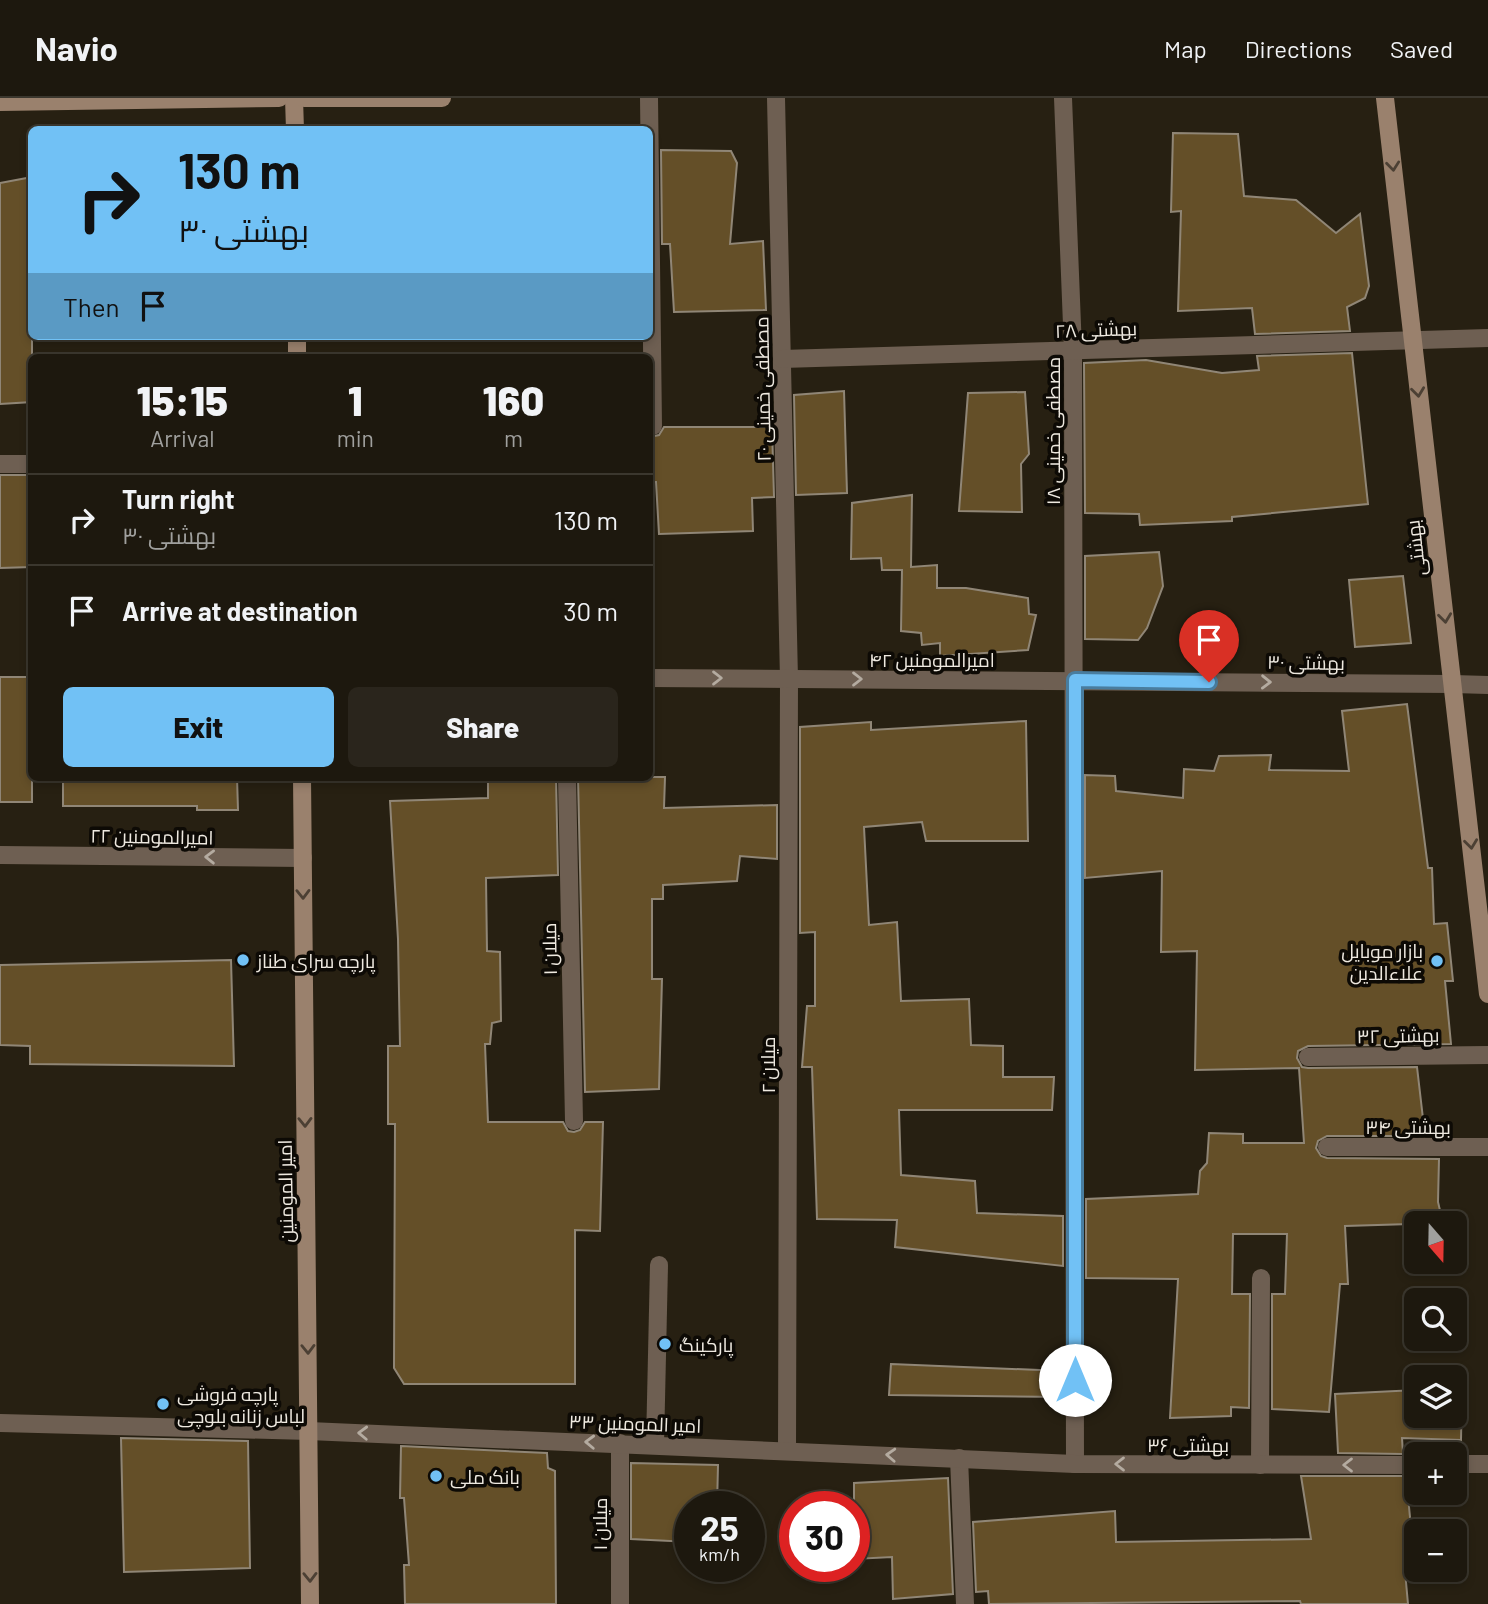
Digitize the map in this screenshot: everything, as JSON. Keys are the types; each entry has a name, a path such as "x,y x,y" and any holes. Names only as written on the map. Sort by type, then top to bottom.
{"main road":[{"path":"0,102 279,98"},
{"path":"295,98 295,126"},
{"path":"304,98 442,98"},
{"name":"بهشتی","path":"1385,98 1488,994"},
{"name":"امیر المومنین","path":"302,781 310,1604"}],"street":[{"path":"649,98 649,126"},
{"name":"مصطفی خمینی ۲۰","path":"776,98 789,679"},
{"name":"مصطفی خمینی ۱۸","path":"1063,98 1073,350 1076,1464"},
{"name":"بهشتی ۲۸","path":"782,359 1488,338"},
{"path":"0,464 28,464"},
{"name":"امیرالمومنین ۴۲","path":"653,678 1075,680"},
{"name":"میلان ۲","path":"787,1451 789,679"},
{"name":"بهشتی ۳۰","path":"1075,680 1488,685"},
{"name":"میلان ۱","path":"567,781 574,1121"},
{"name":"امیرالمومنین ۲۲","path":"0,855 303,858"},
{"name":"بهشتی ۳۲","path":"1308,1057 1488,1055"},
{"name":"بهشتی ۳۴","path":"1327,1147 1488,1147"},
{"path":"655,1445 659,1265"},
{"path":"1260,1465 1261,1278"},
{"name":"امیر المومنین ۳۳","path":"0,1423 309,1431 959,1458"},
{"name":"میلان ۱","path":"620,1443 620,1604"},
{"path":"959,1458 965,1604"},
{"name":"بهشتی ۳۶","path":"959,1458 1076,1464 1404,1465"},
{"path":"1467,1464 1488,1464"}],"building":[{"path":"1173,133 1238,134 1244,196 1296,200 1336,233 1360,214 1369,286 1365,298 1347,307 1350,331 1255,334 1252,308 1178,311 1181,211 1171,212"},
{"path":"661,150 731,151 737,163 730,244 763,241 766,310 674,312 670,244 662,244"},
{"path":"28,178 28,340 32,340 32,354 28,354 28,402 0,404 0,183"},
{"path":"1352,353 1368,504 1232,517 1232,521 1140,525 1139,514 1085,513 1084,363 1146,360 1222,373 1259,370 1257,356"},
{"path":"844,391 847,493 796,495 794,395"},
{"path":"1025,392 1029,454 1021,464 1022,512 959,511 968,393"},
{"path":"664,427 772,427 774,497 752,498 753,531 659,534 656,482 653,482 653,436 659,435"},
{"path":"0,475 28,475 28,567 0,568"},
{"path":"912,495 911,567 937,565 937,588 966,588 1028,598 1029,614 1036,615 1028,650 940,656 940,643 922,645 921,633 901,631 902,570 882,570 881,558 851,559 852,503"},
{"path":"1159,552 1163,586 1147,628 1138,640 1085,639 1085,556"},
{"path":"1403,576 1411,643 1355,647 1349,580"},
{"path":"0,677 28,677 28,781 32,781 32,802 0,802"},
{"path":"1407,704 1428,868 1432,868 1434,924 1447,923 1453,981 1445,981 1451,1044 1308,1046 1298,1051 1297,1058 1302,1067 1308,1068 1417,1067 1425,1136 1327,1136 1318,1141 1316,1148 1321,1156 1327,1158 1439,1159 1440,1211 1404,1211 1404,1224 1345,1226 1348,1284 1340,1284 1329,1412 1272,1409 1272,1294 1285,1294 1287,1234 1233,1234 1232,1294 1250,1294 1249,1408 1231,1407 1231,1416 1170,1418 1178,1279 1086,1278 1086,1199 1198,1194 1200,1171 1207,1163 1209,1133 1243,1134 1243,1143 1304,1143 1299,1068 1195,1070 1197,951 1161,952 1162,871 1085,878 1085,775 1115,776 1116,791 1183,798 1184,769 1214,771 1219,756 1271,755 1269,770 1349,771 1342,711"},
{"path":"1026,721 1028,841 926,841 922,822 864,827 869,925 897,922 901,1001 969,999 971,1045 1003,1046 1003,1077 1054,1077 1052,1110 899,1110 901,1175 975,1181 977,1213 1063,1216 1063,1266 895,1247 897,1220 817,1219 812,1067 802,1067 807,1006 815,1006 815,932 800,933 800,727 871,722 871,730"},
{"path":"653,777 665,777 664,808 777,805 777,859 740,856 737,881 663,885 663,899 652,899 652,979 662,979 659,1089 585,1092 578,781 653,781"},
{"path":"63,781 237,781 238,810 197,810 197,806 63,806"},
{"path":"488,781 556,781 558,875 486,878 487,951 500,952 501,1021 492,1023 490,1044 485,1044 488,1122 563,1122 568,1131 574,1132 580,1130 585,1122 603,1122 600,1231 575,1230 575,1384 404,1384 394,1368 395,1124 388,1124 388,1046 400,1046 398,939 390,801 488,798"},
{"path":"231,960 234,1066 30,1064 30,1046 0,1045 0,965"},
{"path":"891,1364 1063,1371 1064,1397 889,1395"},
{"path":"1404,1391 1404,1428 1461,1428 1461,1440 1402,1438 1403,1454 1338,1453 1335,1394"},
{"path":"121,1438 248,1441 250,1568 124,1572"},
{"path":"401,1446 547,1453 548,1468 555,1471 556,1604 405,1604 404,1565 409,1565 404,1498 400,1498"},
{"path":"631,1463 718,1465 717,1491 674,1491 674,1541 631,1539"},
{"path":"1301,1476 1404,1476 1404,1505 1409,1505 1410,1519 1404,1519 1403,1549 1408,1604 1301,1604 1300,1601 989,1604 988,1591 976,1592 973,1522 1115,1511 1116,1542 1311,1539"},
{"path":"948,1478 953,1594 893,1599 892,1557 870,1558 870,1491 854,1491 854,1483"}],"place":[{"name":"پارچه سرای طناز","path":"243,960"},
{"name":"بازار موبایل علاءالدین","path":"1437,961"},
{"name":"پارکینگ","path":"665,1344"},
{"name":"پارچه فروشی لباس زنانه بلوچی","path":"163,1404"},
{"name":"بانک ملی","path":"436,1476"}],"route":[{"path":"1075,1380 1075,680 1209,682"}]}
